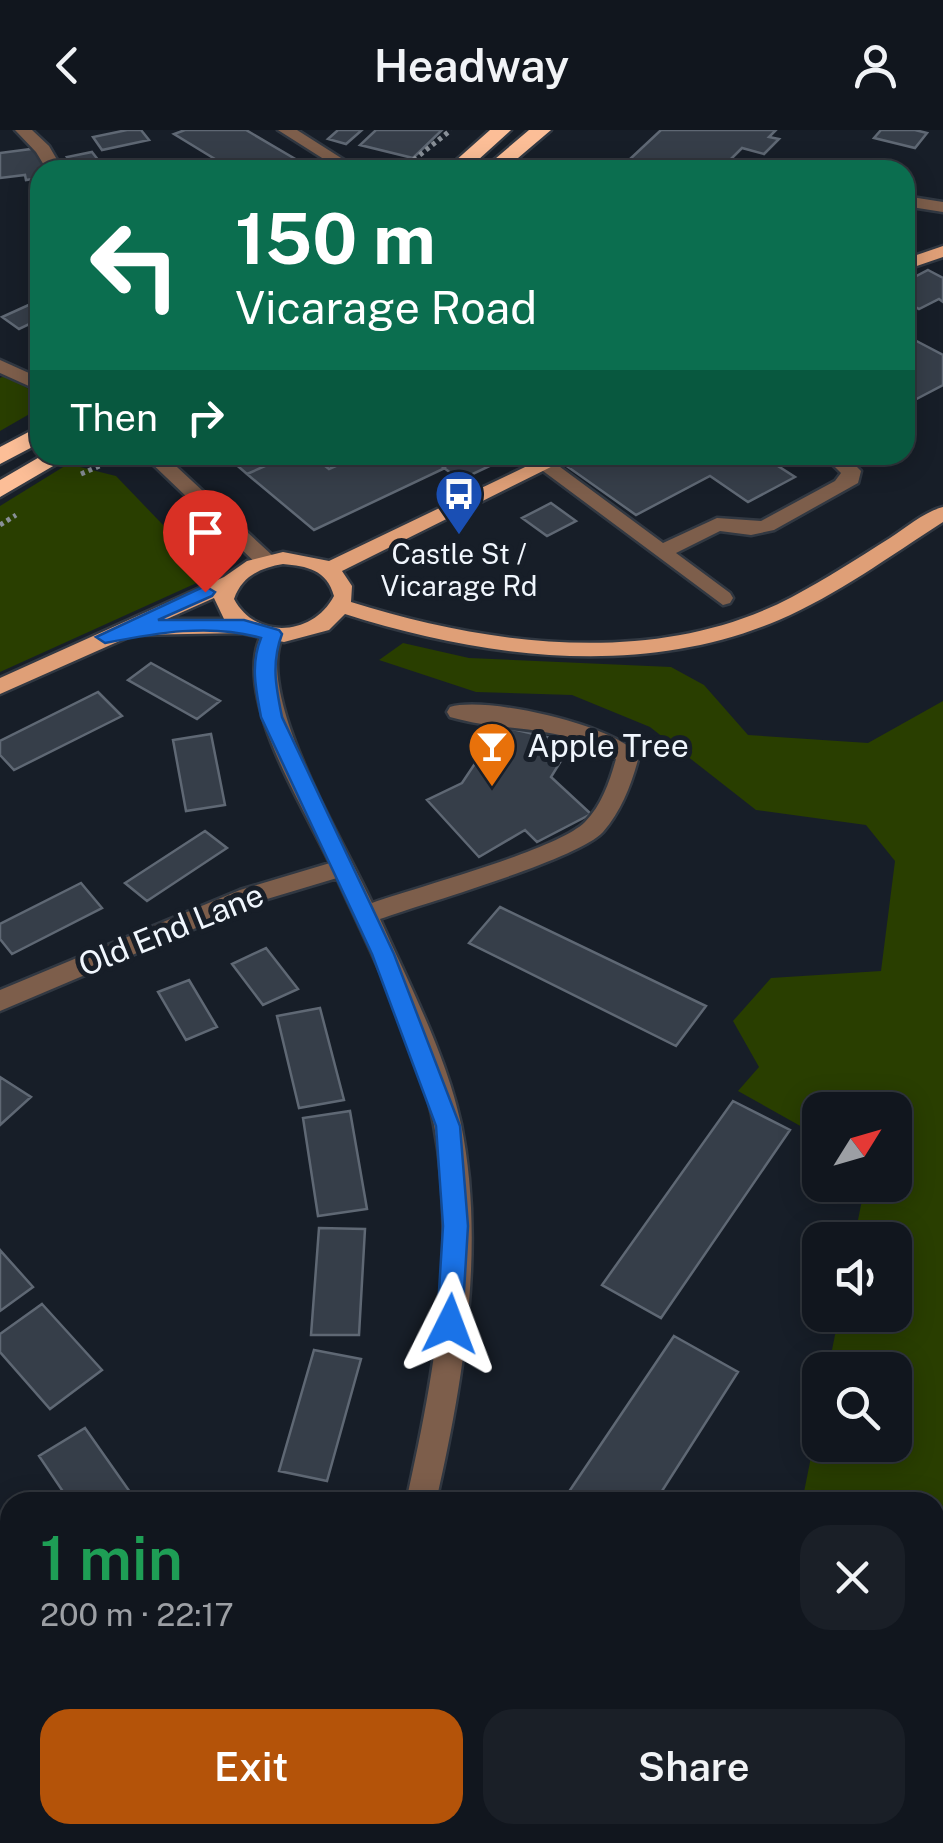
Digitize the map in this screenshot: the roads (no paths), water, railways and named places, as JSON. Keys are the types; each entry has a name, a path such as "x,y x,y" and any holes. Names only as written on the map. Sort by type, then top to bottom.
{"highway":[{"path":"466,160 501,130"},
{"path":"504,160 540,130"},
{"path":"0,457 30,439"},
{"path":"0,490 43,465"}],"main road":[{"path":"915,261 943,251"},
{"path":"328,569 545,465"},
{"path":"342,606 443,636 507,645 574,648 684,640 754,623 943,513"},
{"path":"0,687 105,637 231,582 240,573 266,561 301,559 328,569 342,586 342,606 318,627 272,634 244,626 164,626 105,637"},
{"path":"231,582 224,599 228,610 244,626"}],"street":[{"path":"0,132 22,130 50,160"},
{"path":"286,130 336,160"},
{"path":"915,203 943,207"},
{"path":"0,366 30,380"},
{"path":"163,465 266,561"},
{"path":"545,465 723,598"},
{"path":"661,552 717,524 767,526 851,478 851,471 845,465"},
{"path":"272,634 264,680 272,717 366,914 448,1126 455,1226 450,1324 439,1426 422,1492"},
{"path":"366,914 562,847 593,828 619,788 628,756 606,739 566,727 458,712"},
{"name":"Old End Lane","path":"0,1001 249,896 344,867"}],"place":[{"name":"Castle St / Vicarage Rd","path":"459,536"},
{"name":"Apple Tree","path":"492,788"}]}
